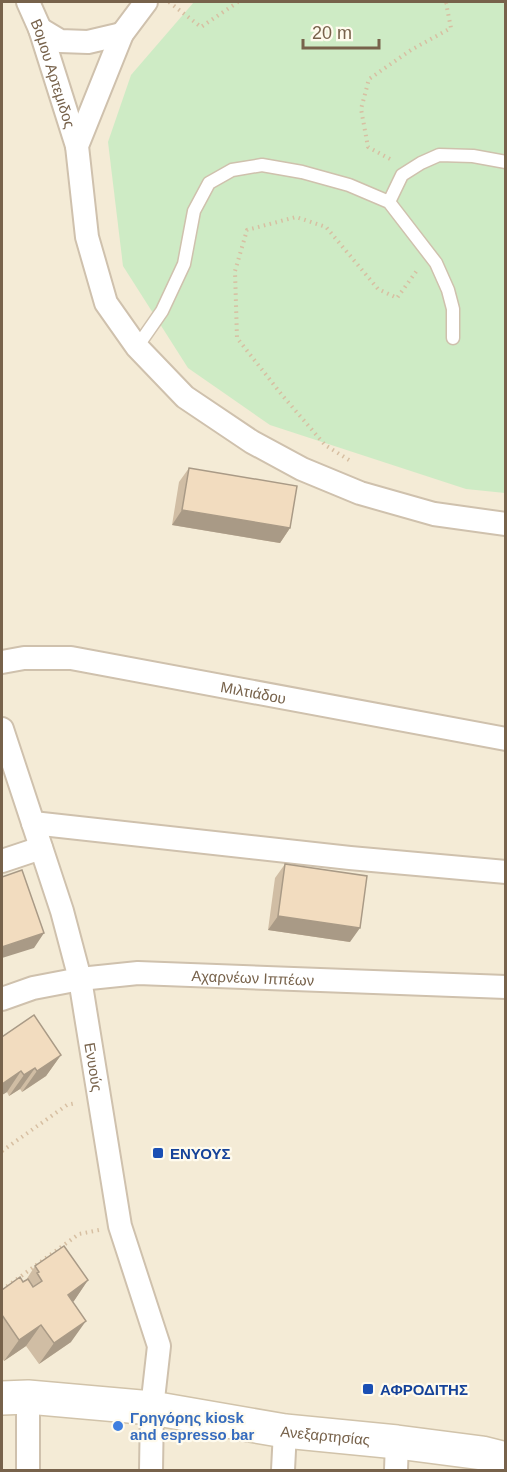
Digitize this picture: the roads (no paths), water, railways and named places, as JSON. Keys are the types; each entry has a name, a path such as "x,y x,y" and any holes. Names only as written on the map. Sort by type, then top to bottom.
{"street":[{"name":"Βομου Αρτεμιδος","path":"28,2 40,29 77,146 87,237 106,303 136,347 185,398 252,442 302,469 360,493 434,514 506,524"},
{"path":"77,146 122,34 146,2"},
{"path":"40,29 60,41 88,42 122,34"},
{"name":"Μιλτιάδου","path":"2,663 24,658 71,658 506,740"},
{"name":"Ενυούς","path":"2,729 6,753 33,823 62,911 80,979 120,1226 159,1346 152,1407 151,1470"},
{"path":"33,823 350,858 506,872"},
{"path":"2,861 41,848"},
{"name":"Αχαρνέων Ιππέων","path":"2,999 33,988 80,979 149,973 506,987"},
{"path":"15,1398 28,1470"},
{"name":"Ανεξαρτησίας","path":"15,1398 152,1407 285,1431 397,1456 482,1453 506,1459"},
{"path":"283,1470 285,1431"}],"lane":[{"path":"389,202 402,175 439,155 473,156 506,162"},
{"path":"136,347 162,311 184,264 194,211 209,183 232,170 262,165 302,172 349,185 389,202 436,263 448,290 453,309 453,338"}],"place":[{"name":"ΕΝΥΟΥΣ","path":"158,1153"},
{"name":"ΑΦΡΟΔΙΤΗΣ","path":"368,1389"},
{"name":"Γρηγόρης kiosk and espresso bar","path":"118,1426"}]}
